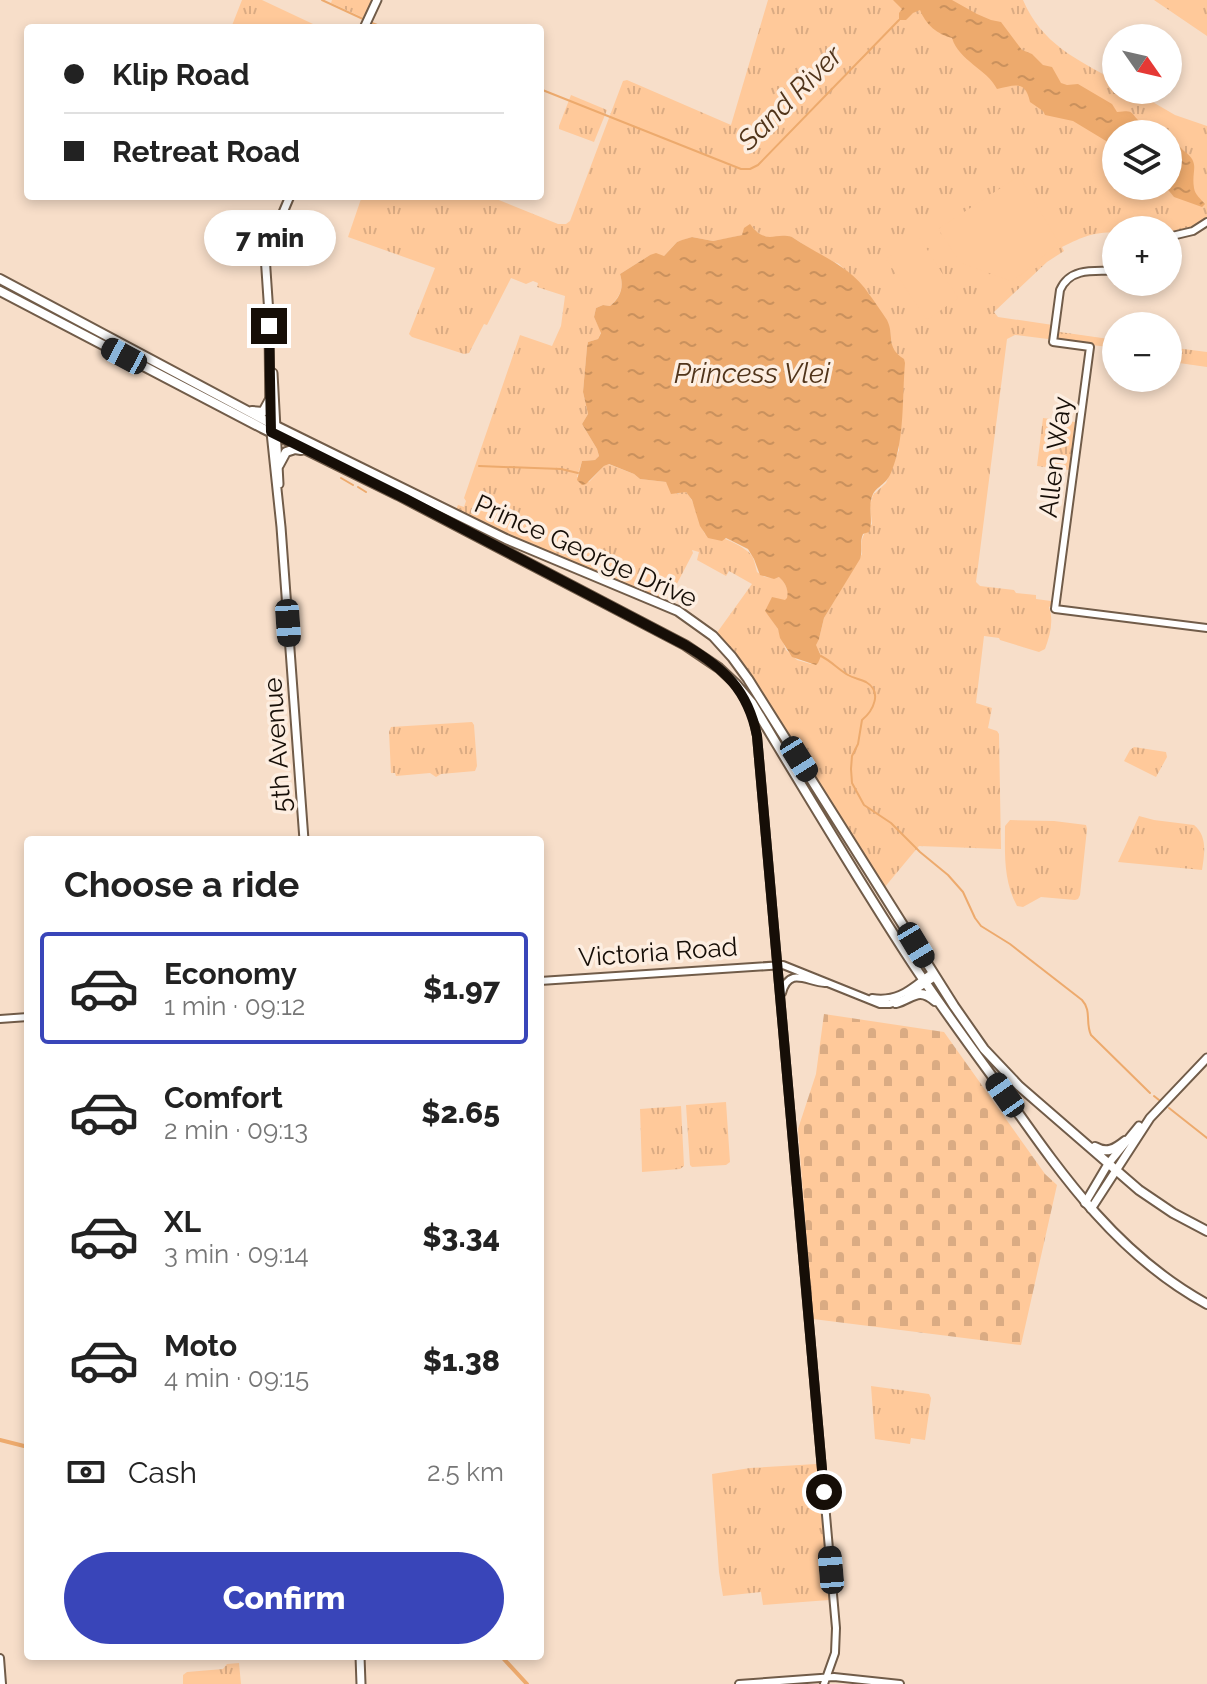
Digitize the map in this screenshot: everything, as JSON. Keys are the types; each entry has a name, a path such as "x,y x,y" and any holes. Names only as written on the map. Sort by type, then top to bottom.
{"main road":[{"path":"366,23 377,0"},
{"path":"274,430 265,252 288,200"},
{"name":"Prince George Drive","path":"0,279 321,456 707,658 743,691 924,981 1052,1162 1118,1237 1166,1278 1207,1304"},
{"name":"Prince George Drive","path":"0,291 274,430 514,542 678,611 713,636 748,679 967,1026 994,1061 1013,1081 1157,1203 1207,1231"},
{"path":"269,327 269,401 274,430"},
{"path":"211,393 255,412 264,411 269,401"},
{"name":"5th Avenue","path":"274,430 279,465 279,502 304,836"},
{"name":"5th Avenue","path":"274,430 275,483 279,502"},
{"path":"279,465 283,454 293,449 321,456"},
{"path":"748,679 757,700 759,715"},
{"path":"896,1003 922,994 931,998 946,1013"},
{"path":"1112,1167 1150,1118 1207,1058"},
{"path":"1083,1141 1097,1149 1114,1149 1150,1118"},
{"path":"1088,1206 1125,1141"},
{"path":"360,1660 361,1684"}],"street":[{"path":"1182,233 1193,231 1207,222"},
{"name":"Allen Way","path":"1102,271 1081,271 1062,284 1053,342 1090,347 1055,609 1207,628"},
{"path":"731,679 750,709 757,736 836,1628 835,1653 826,1680"},
{"path":"757,736 759,715"},
{"name":"Victoria Road","path":"544,981 778,964 880,1004 896,1003"},
{"path":"896,1003 934,974"},
{"path":"781,1000 784,985 792,978 829,983"},
{"path":"869,998 895,998 924,981"},
{"path":"0,1019 24,1017"},
{"path":"0,1658 2,1684"},
{"path":"739,1684 826,1680 900,1684"}],"green space":[{"path":"242,0 262,0 313,24 233,24"},
{"path":"332,0 372,0 364,18 331,3"},
{"path":"768,0 1023,0 1050,39 1102,73 1102,104 1156,104 1175,115 1207,126 1207,222 1204,225 1182,232 1182,216 1102,216 1102,233 1062,247 1064,251 1047,262 994,312 998,317 1053,325 1052,336 1048,339 1015,335 1007,339 976,582 980,586 1036,595 1036,599 1054,604 1049,607 1050,633 1045,649 1039,652 984,636 976,703 992,708 988,728 999,734 1001,849 919,846 884,888 744,664 716,634 752,584 729,571 726,576 697,560 699,552 692,550 670,597 666,596 663,601 525,544 456,510 458,505 464,507 464,498 520,335 552,346 561,326 565,296 537,287 538,283 533,281 526,284 511,278 469,353 412,337 409,334 435,268 348,237 361,200 499,200 558,224 566,224 570,221 623,81 627,80 731,125","holes":["750,225 762,236 792,237 839,264 869,294 890,330 892,347 899,357 899,450 886,483 873,495 870,505 872,524 862,538 862,554 824,618 815,645 820,653 811,664 797,660 786,650 770,617 788,598 782,579 765,577 757,572 752,556 738,545 705,534 686,492 678,494 666,482 640,479 608,464 589,482 577,477 582,461 595,460 599,456 582,424 588,414 583,392 588,342 598,339 601,332 594,317 596,308 610,306 621,291 620,274 650,255 663,257 677,242 692,237 713,241 742,235"]},
{"path":"1154,0 1207,0 1207,36"},
{"path":"571,95 607,110 594,142 559,129"},
{"path":"1019,176 1059,243 1011,281 961,263 938,229"},
{"path":"919,237 958,298 927,320 886,259"},
{"path":"1056,334 1102,338 1102,346 1060,341"},
{"path":"1182,349 1207,352 1207,367 1182,363"},
{"path":"1043,418 1075,422 1069,470 1037,466"},
{"path":"472,722 475,771 436,777 430,773 396,776 391,773 391,727"},
{"path":"1134,747 1166,752 1167,757 1156,777 1124,761"},
{"path":"1139,816 1194,825 1203,839 1202,870 1118,862"},
{"path":"1010,820 1086,825 1078,899 1041,897 1023,907 1017,906 1009,886 1006,866 1005,826"},
{"path":"824,1014 944,1032 1045,1174 1057,1185 1021,1345 813,1319 798,1129 816,1074"},
{"path":"726,1102 730,1162 726,1165 692,1167 686,1105"},
{"path":"681,1106 684,1166 680,1169 642,1172 640,1109"},
{"path":"871,1386 929,1394 925,1440 911,1438 910,1444 875,1439"},
{"path":"817,1464 829,1600 763,1605 761,1592 723,1596 712,1474"},
{"path":"239,1663 241,1684 183,1684 183,1675 187,1672 223,1669 227,1664"}],"water":[{"path":"893,0 952,0 977,14 1001,22 1022,50 1032,54 1043,65 1052,67 1061,83 1078,84 1102,98 1102,104 1112,104 1117,112 1131,112 1138,120 1102,120 1102,139 1073,121 1045,115 1030,102 1022,87 997,89 961,53 952,38 933,28 920,10 906,20 899,20 902,9"},
{"path":"1182,149 1192,160 1194,188 1205,204 1202,207 1182,200"},
{"name":"Princess Vlei","path":"750,224 761,235 792,237 834,262 862,284 887,320 892,346 905,363 901,431 896,458 888,479 871,499 870,527 862,537 860,559 824,618 816,645 821,656 816,665 792,657 765,611 772,597 787,598 783,581 779,577 774,579 760,575 748,549 726,538 722,541 708,538 686,492 671,494 666,482 640,479 609,464 586,484 582,485 577,480 582,461 595,460 599,456 582,424 588,414 583,392 588,342 598,339 601,333 594,317 596,308 614,303 621,292 620,274 650,255 656,253 664,256 677,242 692,237 713,241 742,235 744,228"}],"waterway":[{"name":"Sand River","path":"322,0 363,19"},
{"name":"Sand River","path":"544,91 741,169 750,169 758,165 899,20"},
{"path":"479,466 561,469 578,473"},
{"path":"341,478 353,485"},
{"path":"358,487 366,492"},
{"path":"821,656 848,675 866,682 874,691 874,701 870,712 862,720 858,744 852,756 852,783 864,805 891,823 948,875 963,892 981,926 1010,944 1082,1000 1087,1008 1091,1035 1150,1093"},
{"path":"1154,1096 1159,1100"},
{"path":"1169,1108 1207,1138"},
{"path":"0,1440 24,1446"},
{"path":"505,1660 527,1684"}],"route":[{"path":"269,326 271,432 685,645 707,658 731,679 750,709 757,736 824,1492"}]}
